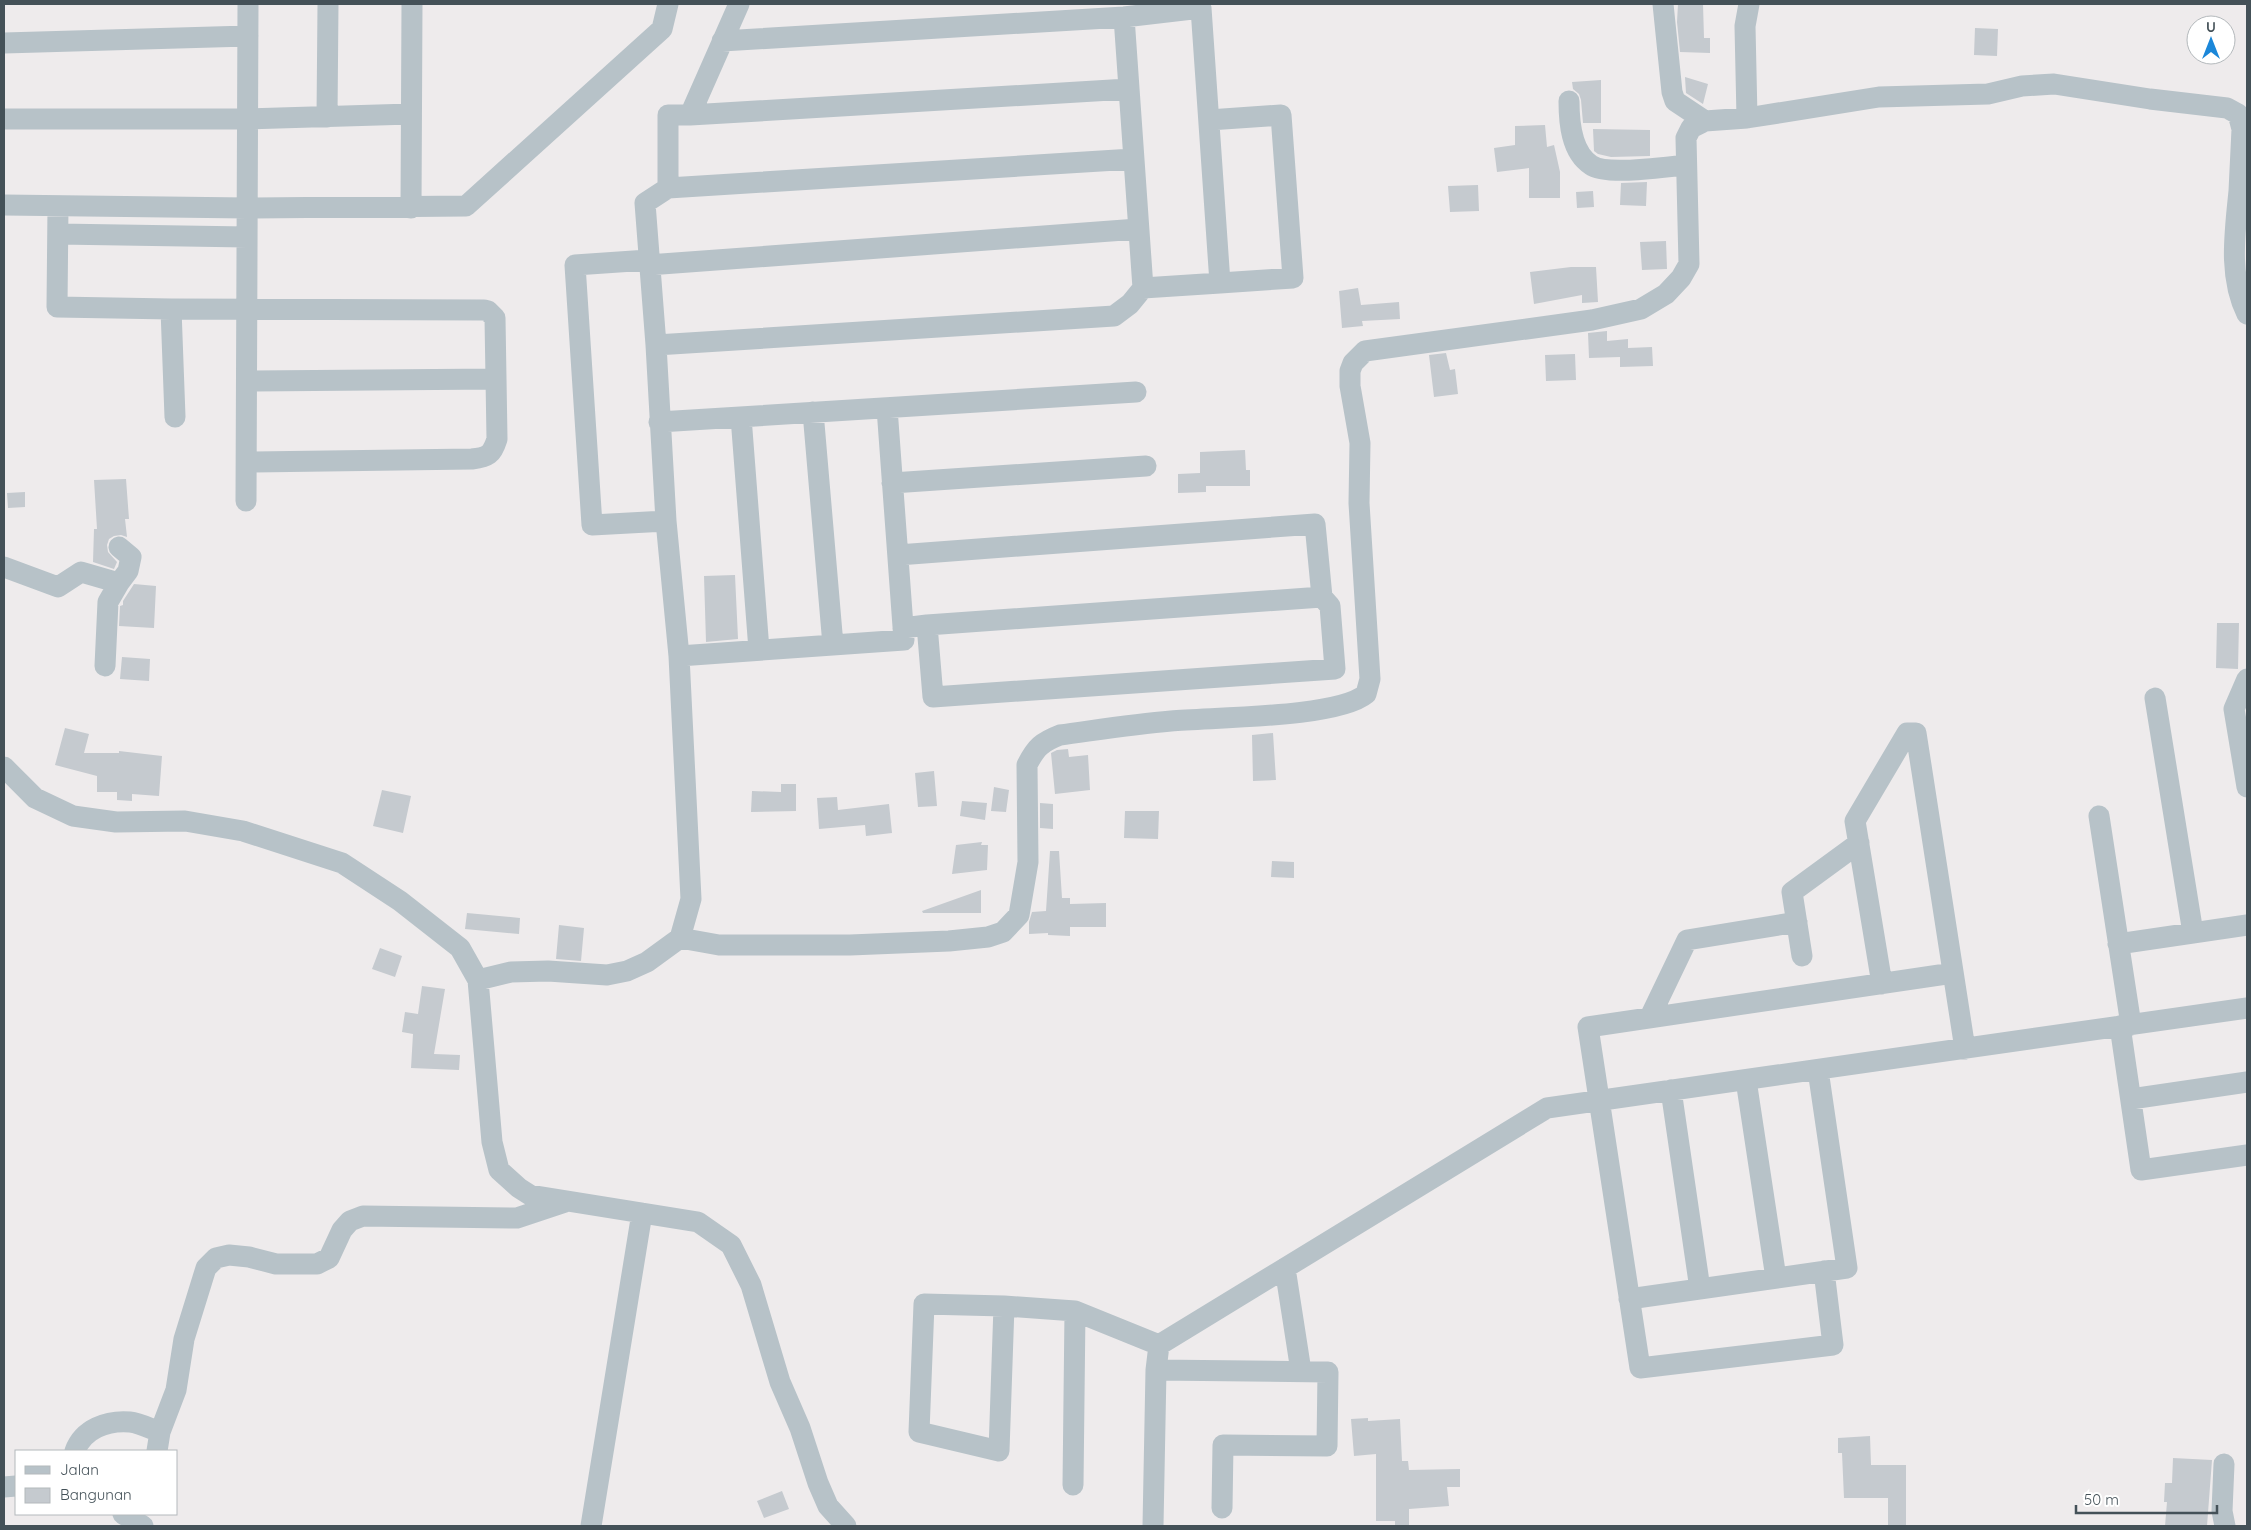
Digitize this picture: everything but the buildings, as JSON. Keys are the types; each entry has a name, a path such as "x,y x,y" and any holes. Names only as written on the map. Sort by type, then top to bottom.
{"street":[{"path":"246,501 248,4"},
{"path":"327,117 328,4"},
{"path":"412,4 412,208"},
{"path":"4,205 248,208 412,208 466,206 662,29 668,4"},
{"path":"690,115 739,4"},
{"path":"1664,4 1672,92 1675,101 1705,121"},
{"path":"1747,118 1745,26 1749,4"},
{"path":"722,41 1124,17 1201,8 1220,283"},
{"path":"656,345 1114,316 1130,304 1143,288 1124,17"},
{"path":"4,43 248,36"},
{"path":"680,938 720,945 741,943 850,945 949,941 988,937 1003,932 1019,915 1028,862 1027,764 1034,752 1044,741 1060,735 1170,721 1331,708 1360,699 1366,694 1370,678 1359,503 1360,443 1350,386 1350,371 1353,362 1365,351 1592,320 1641,309 1666,294 1681,278 1688,264 1686,138 1691,128 1705,121 1747,118 1880,97 1988,94 2022,86 2054,84 2150,99 2227,108 2238,114 2242,129 2235,248 2237,288 2247,314"},
{"path":"668,188 668,115 1128,89"},
{"path":"1569,101 1569,124 1577,146 1592,166 1612,170 1686,165"},
{"path":"4,119 248,119 411,114"},
{"path":"1143,288 1293,278 1281,115 1209,120"},
{"path":"478,980 511,972 548,971 607,975 627,971 647,962 680,938 691,899 679,656 666,520 656,345 648,263 645,203 668,188 1133,159"},
{"path":"58,206 57,307 488,311 493,315 496,324 497,439 491,454 487,457 472,459 247,462"},
{"path":"666,520 592,525 575,265 648,263 1138,229"},
{"path":"58,234 248,237"},
{"path":"171,309 175,417"},
{"path":"247,381 495,379"},
{"path":"659,422 1136,392"},
{"path":"679,656 904,640 887,408"},
{"path":"813,412 833,645"},
{"path":"741,417 759,650"},
{"path":"892,483 1146,466"},
{"path":"898,555 1316,524 1322,597 1330,606 1335,669 933,697 927,625"},
{"path":"105,666 108,602 128,571 131,557 119,547"},
{"path":"4,567 54,586 62,586 81,572 119,583"},
{"path":"903,628 1322,597"},
{"path":"2247,680 2234,709 2247,787"},
{"path":"2155,698 2193,933"},
{"path":"1882,984 1855,821 1907,733 1916,733 1965,1049"},
{"path":"4,768 35,798 73,816 116,822 185,822 243,831 342,863 400,901 460,948 478,980 492,1142 499,1170 518,1188 530,1195 698,1222 731,1245 751,1285 780,1382 800,1428 818,1483 828,1506 846,1526"},
{"path":"2099,816 2118,944 2130,1099 2141,1170 2247,1155"},
{"path":"1802,956 1792,892 1859,843"},
{"path":"1650,1017 1687,940 1796,922"},
{"path":"2118,944 2247,925"},
{"path":"1824,1271 1834,1346 1640,1368 1588,1027 1953,974"},
{"path":"1159,1346 1547,1108 2247,1008"},
{"path":"1629,1298 1847,1268 1818,1070"},
{"path":"1746,1080 1776,1278"},
{"path":"2130,1099 2247,1082"},
{"path":"1671,1090 1700,1288"},
{"path":"75,1450 77,1445 88,1432 103,1425 130,1422 159,1442 176,1390 184,1339 206,1268 216,1258 229,1255 249,1257 276,1264 317,1264 330,1258 342,1230 350,1221 363,1216 517,1218 570,1200"},
{"path":"590,1526 642,1213"},
{"path":"1285,1268 1301,1371"},
{"path":"1004,1306 999,1450 920,1432 924,1304 1004,1306 1075,1311 1159,1346"},
{"path":"1073,1485 1075,1311"},
{"path":"1153,1526 1156,1370 1159,1346"},
{"path":"1156,1370 1328,1372 1327,1446 1223,1445 1222,1508"},
{"path":"2224,1464 2222,1511 2225,1526"},
{"path":"125,1515 145,1526"}]}
